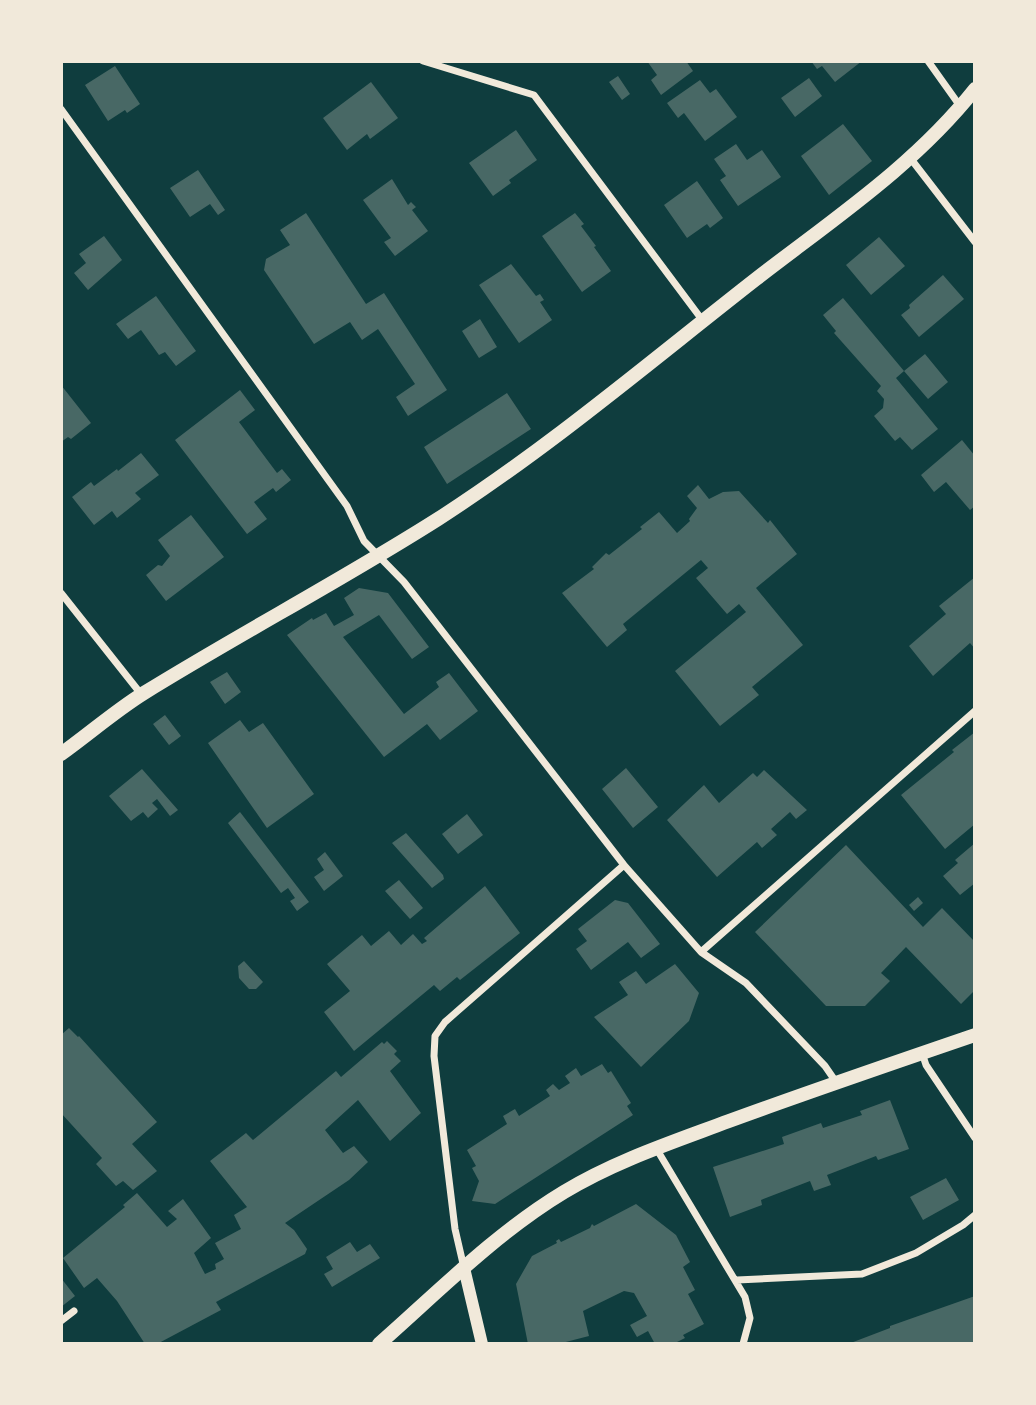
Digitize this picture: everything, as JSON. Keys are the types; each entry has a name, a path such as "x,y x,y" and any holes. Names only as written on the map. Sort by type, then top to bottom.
{"main road":[{"path":"61,754 141,695 379,556 554,439 873,191 911,159 975,89"},
{"path":"379,1344 524,1219 563,1192 611,1167 836,1082 975,1035"}],"street":[{"path":"424,61 534,95 703,321"},
{"path":"928,61 961,107"},
{"path":"61,109 347,506 364,541 404,582 624,865 701,952 746,983 825,1066 836,1082"},
{"path":"911,159 975,242"},
{"path":"61,593 141,695"},
{"path":"701,952 975,711"},
{"path":"482,1344 453,1215 434,1056 435,1036 445,1022 471,997 624,865"},
{"path":"922,1052 926,1065 975,1138"},
{"path":"656,1148 746,1297 750,1318 743,1344"},
{"path":"737,1280 862,1274 915,1253 975,1215"},
{"path":"61,1321 74,1311"}],"building":[{"path":"647,61 686,61 693,71 661,95 651,80 657,75"},
{"path":"811,61 862,61 835,82 822,66 817,69"},
{"path":"115,66 140,104 108,121 85,85"},
{"path":"618,76 630,94 622,100 609,82"},
{"path":"809,78 822,96 795,117 781,98"},
{"path":"700,80 710,93 716,89 737,117 705,141 684,113 678,118 667,103"},
{"path":"371,82 398,118 370,139 367,134 347,150 323,118"},
{"path":"843,124 872,161 829,195 801,156"},
{"path":"516,130 537,160 509,180 511,183 493,196 469,163"},
{"path":"736,144 747,160 762,150 781,177 738,206 720,180 726,176 714,159"},
{"path":"198,170 225,210 218,215 210,204 190,217 170,188"},
{"path":"392,179 408,205 411,202 416,207 412,210 428,231 395,256 384,242 391,238 363,200"},
{"path":"697,181 723,218 710,228 707,224 687,238 664,205"},
{"path":"306,213 366,304 384,293 447,390 408,416 396,397 415,384 378,329 362,340 350,322 314,344 264,270 266,259 290,245 280,230"},
{"path":"575,213 611,271 582,292 542,236"},
{"path":"104,236 122,260 88,290 74,273 86,263 79,254"},
{"path":"879,237 905,266 871,295 846,265"},
{"path":"511,264 536,296 540,294 544,300 540,302 552,320 519,343 479,285"},
{"path":"943,275 964,299 919,337 901,315"},
{"path":"156,296 196,351 176,366 165,352 159,355 141,330 128,339 116,324"},
{"path":"843,298 904,371 896,378 938,429 912,450 900,437 895,441 874,416 883,408 884,399 877,391 881,386 834,333 836,331 823,315"},
{"path":"480,319 497,347 479,358 462,331"},
{"path":"925,354 948,382 928,399 904,371"},
{"path":"61,385 91,423 71,439 68,437 61,442"},
{"path":"240,390 255,410 239,422 277,473 282,469 291,480 276,492 273,488 254,502 267,519 247,534 175,440"},
{"path":"507,393 531,429 447,484 424,447"},
{"path":"962,440 975,456 975,506 970,510 946,482 934,492 921,475"},
{"path":"141,453 159,475 135,493 141,499 117,518 112,511 94,525 72,497 91,482 94,486 117,469 118,471"},
{"path":"698,485 709,499 723,492 739,491 768,523 770,520 797,554 756,588 803,645 752,687 759,695 720,726 675,671 746,612 739,604 727,614 696,578 708,568 701,560 623,624 627,630 607,647 562,593 594,569 592,567 606,553 609,555 659,512 677,533 690,521 697,508 687,496"},
{"path":"191,515 224,557 166,601 146,575 158,565 162,566 170,556 158,540"},
{"path":"975,577 975,649 970,643 933,676 909,646 946,614 939,606"},
{"path":"359,588 388,593 429,647 412,659 379,615 343,637 404,714 439,687 436,682 449,673 478,711 440,740 427,724 384,757 287,635 312,618 313,620 326,613 334,626 354,615 344,598"},
{"path":"227,672 241,692 225,704 210,682"},
{"path":"165,715 181,736 169,745 153,724"},
{"path":"240,720 249,732 263,723 314,794 267,828 208,743"},
{"path":"975,732 975,824 945,849 901,795"},
{"path":"626,768 658,807 633,828 602,789"},
{"path":"142,769 178,810 170,816 157,799 152,803 158,809 148,818 143,812 131,821 109,796"},
{"path":"764,770 807,810 796,819 790,812 771,829 777,835 762,848 757,842 717,877 667,820 704,785 719,803 753,773 757,777"},
{"path":"240,812 309,902 297,911 290,901 295,898 288,888 281,893 228,823"},
{"path":"467,814 483,835 458,854 442,834"},
{"path":"406,833 443,875 444,879 432,888 392,843"},
{"path":"975,843 975,883 960,895 943,876 958,863 955,860"},
{"path":"846,845 923,927 942,908 975,942 975,990 961,1004 906,947 881,973 890,981 865,1006 826,1006 755,932"},
{"path":"325,852 343,876 324,891 314,877 324,870 317,859"},
{"path":"399,880 423,908 410,919 385,891"},
{"path":"485,886 520,933 460,980 457,977 440,991 434,985 354,1051 324,1012 350,991 327,964 362,935 371,946 389,931 401,945 413,934 422,944 427,941 424,938"},
{"path":"918,897 923,903 914,911 909,905"},
{"path":"615,900 628,903 660,944 641,958 628,942 591,970 576,949 587,941 578,929"},
{"path":"244,961 263,982 256,989 249,989 239,978 238,966"},
{"path":"675,964 699,993 689,1021 641,1067 594,1017 628,995 619,982 636,971 646,984"},
{"path":"69,1028 157,1122 132,1144 157,1171 133,1190 123,1181 116,1186 96,1164 102,1158 61,1113 61,1035"},
{"path":"387,1041 397,1051 394,1054 401,1061 390,1071 421,1113 390,1141 358,1100 325,1130 343,1153 354,1146 368,1162 349,1180 285,1223 294,1230 307,1249 305,1254 216,1302 221,1310 157,1344 145,1344 117,1301 97,1278 84,1288 63,1258 125,1207 123,1205 137,1193 167,1227 177,1219 168,1211 183,1199 211,1238 194,1253 205,1274 216,1269 215,1264 224,1259 215,1243 241,1229 234,1215 247,1207 210,1161 246,1133 253,1140 336,1071 341,1077 382,1042 384,1044"},
{"path":"602,1064 608,1073 611,1071 631,1103 627,1106 633,1115 495,1204 472,1201 479,1181 472,1168 476,1166 467,1150 507,1124 503,1116 515,1109 519,1116 550,1096 546,1090 553,1084 559,1090 570,1083 565,1076 576,1068 581,1076"},
{"path":"890,1100 909,1149 878,1160 876,1156 827,1175 831,1185 814,1191 810,1181 761,1200 762,1205 730,1217 713,1167 784,1144 782,1137 821,1123 823,1128 862,1115 860,1111"},
{"path":"946,1178 959,1200 923,1220 910,1197"},
{"path":"636,1204 676,1235 690,1262 683,1267 695,1290 688,1294 704,1324 683,1335 685,1338 673,1344 655,1344 648,1331 637,1337 630,1325 647,1316 634,1293 624,1291 583,1311 589,1336 558,1344 528,1344 516,1284 532,1256 557,1243 559,1239 561,1242"},
{"path":"350,1242 357,1252 370,1244 380,1258 332,1287 324,1274 333,1269 326,1257"},
{"path":"61,1278 75,1296 61,1307"},
{"path":"975,1296 975,1344 848,1344 890,1326"}]}
